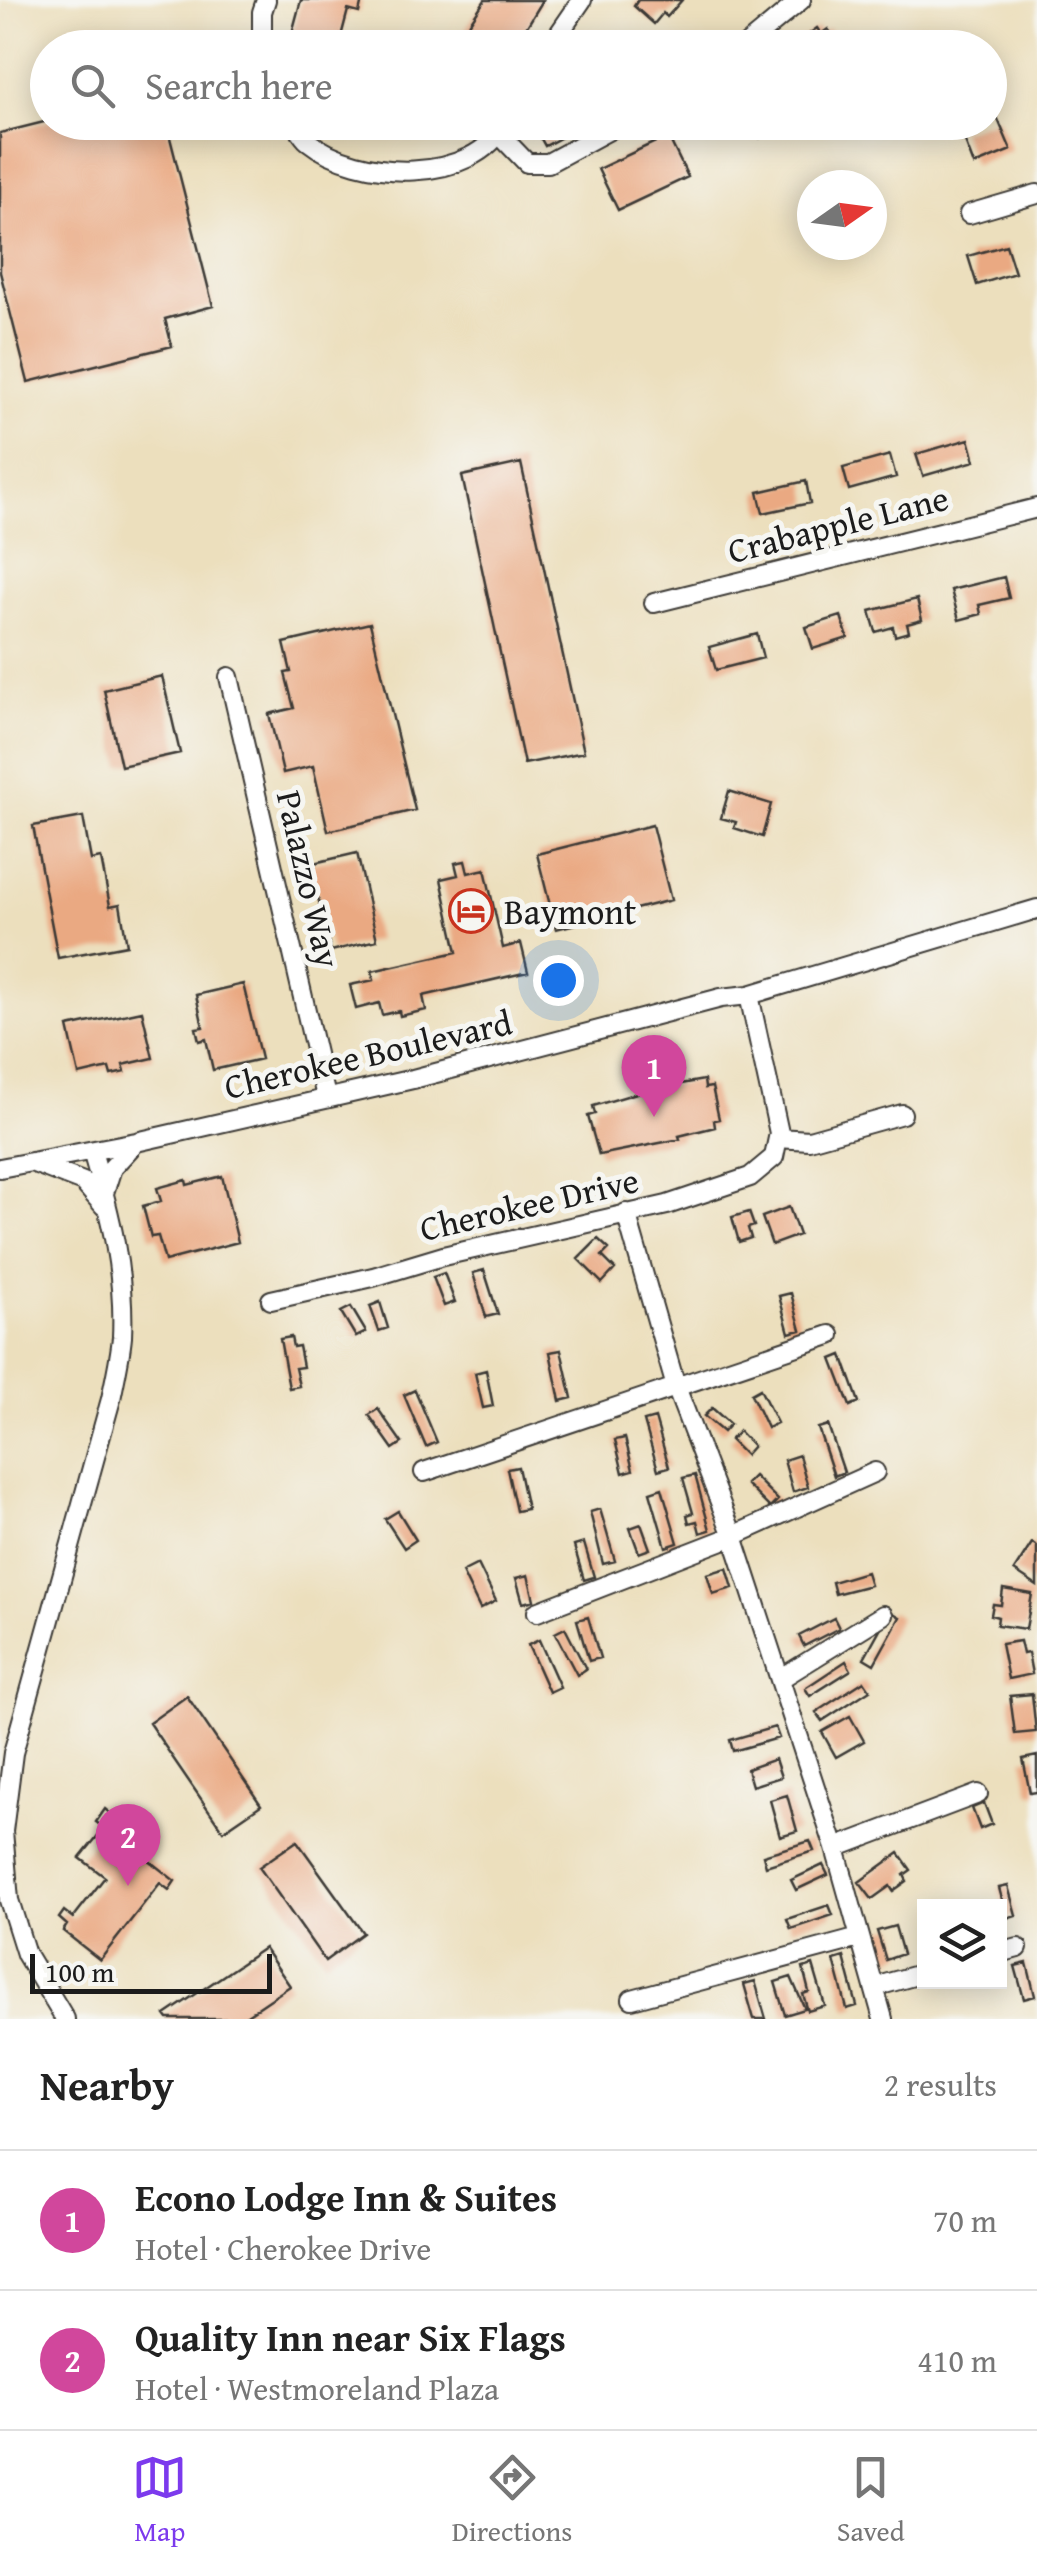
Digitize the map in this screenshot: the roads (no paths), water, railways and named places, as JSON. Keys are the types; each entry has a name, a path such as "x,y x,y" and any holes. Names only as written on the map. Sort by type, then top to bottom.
{"street":[{"path":"262,30 266,0"},
{"path":"561,30 582,0"},
{"path":"765,30 801,0"},
{"path":"564,25 564,30"},
{"path":"307,140 350,163 406,173 447,166 491,140"},
{"path":"511,140 527,164 548,163 591,140"},
{"path":"969,214 1037,194"},
{"name":"Crabapple Lane","path":"654,604 1037,508"},
{"name":"Palazzo Way","path":"229,676 326,1097"},
{"name":"Cherokee Boulevard","path":"0,1168 136,1142 413,1079 722,998 749,995 1037,909"},
{"path":"749,995 780,1132 778,1138 809,1140 902,1114"},
{"name":"Cherokee Drive","path":"272,1300 721,1189 750,1176 774,1157 778,1138"},
{"path":"104,1194 112,1168 136,1142"},
{"path":"65,2019 26,1954 9,1900 3,1831 13,1753 114,1384 122,1340 122,1282 114,1226 92,1151"},
{"path":"34,1163 83,1182 100,1200 114,1226"},
{"path":"626,1213 676,1387 733,1536 835,1848 883,2019"},
{"path":"424,1472 830,1335"},
{"path":"537,1612 733,1536 875,1472"},
{"path":"780,1679 883,1615"},
{"path":"835,1848 978,1794"},
{"path":"632,2000 859,1938"},
{"path":"874,1987 917,1975"}],"place":[{"name":"Baymont","path":"471,911"},
{"name":"Econo Lodge Inn & Suites","path":"654,1117"},
{"name":"Quality Inn near Six Flags","path":"128,1886"}]}
